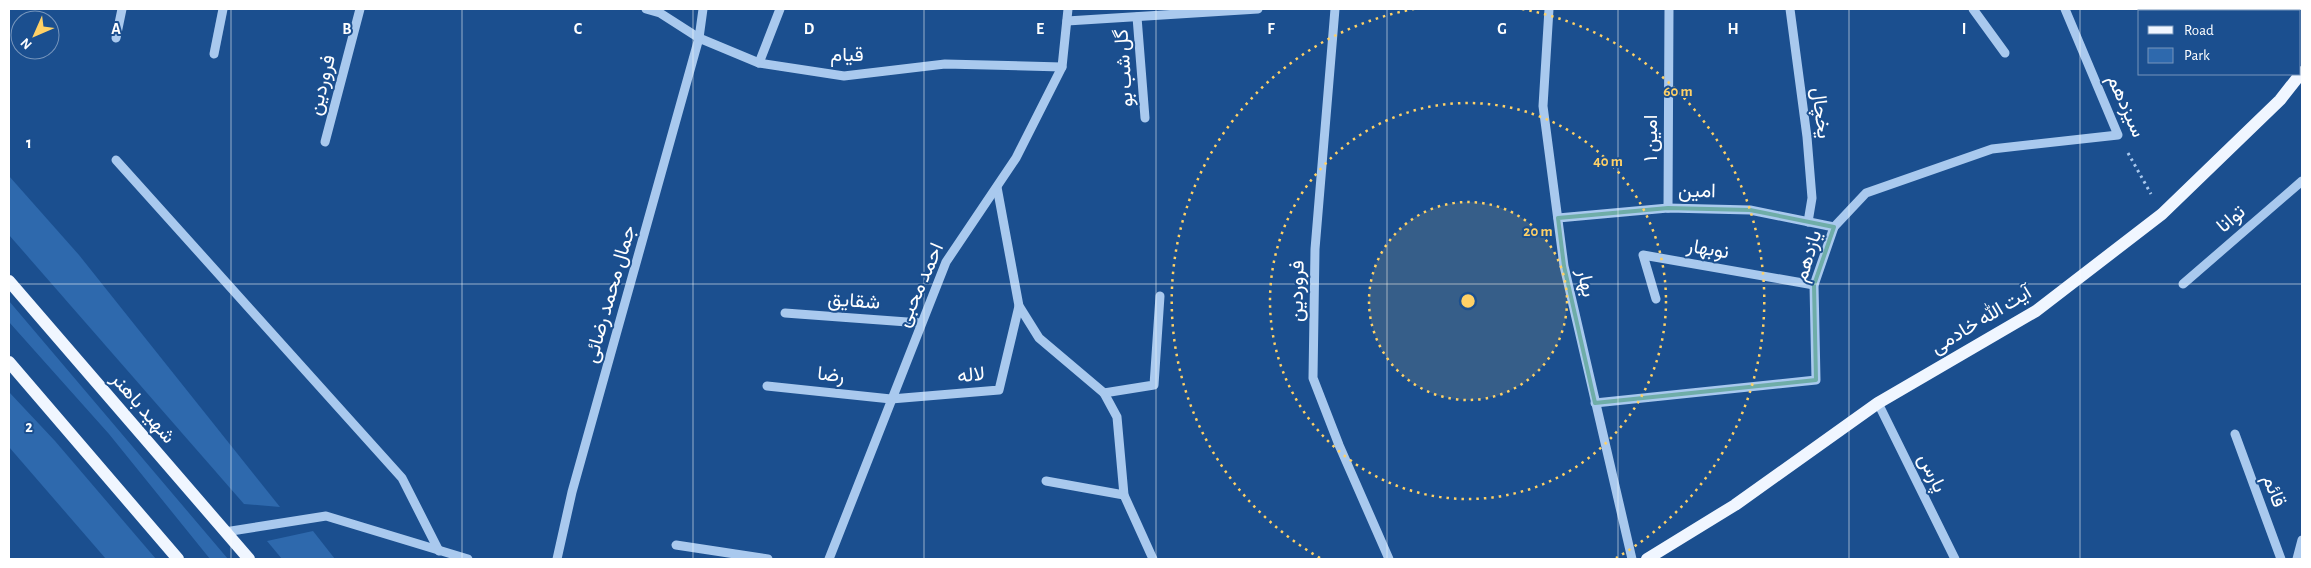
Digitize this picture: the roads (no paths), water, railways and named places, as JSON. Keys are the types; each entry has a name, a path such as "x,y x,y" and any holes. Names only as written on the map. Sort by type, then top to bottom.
{"main road":[{"name":"آیت الله خادمی","path":"1647,559 1735,505 1878,403 2036,311 2162,214 2280,100 2300,75"},
{"name":"شهید باهنر","path":"9,281 249,559"},
{"path":"9,362 178,559"}],"street":[{"path":"116,38 122,9"},
{"path":"214,54 223,9"},
{"name":"فروردین","path":"326,142 360,9"},
{"name":"قیام","path":"646,9 660,13 700,38 759,64 844,76 945,64 1062,67"},
{"name":"جمال محمد رضائی","path":"557,559 572,492 700,38 703,9"},
{"path":"759,64 780,9"},
{"name":"احمد محبی","path":"829,559 946,262 1016,158 1062,67 1068,9"},
{"path":"1067,21 1258,9"},
{"name":"فروردین","path":"1334,9 1315,248 1312,378 1389,559"},
{"name":"بهار","path":"1549,9 1543,106 1564,266 1632,559"},
{"name":"امین ۱","path":"1668,208 1669,9"},
{"name":"یخچال","path":"1790,9 1807,137 1812,198 1808,222"},
{"path":"1973,9 2005,53"},
{"name":"سیزدهم","path":"2065,9 2118,135"},
{"name":"گل شب بو","path":"1138,16 1145,118"},
{"name":"یازدهم","path":"1595,403 1816,380 1814,285 1834,227 1866,193 1992,149 2118,135"},
{"path":"116,160 402,478 439,551"},
{"name":"توانا","path":"2183,284 2302,181"},
{"path":"997,187 1019,306 1040,338 1104,393 1118,417 1124,495 1153,559"},
{"name":"امین","path":"1558,218 1668,208 1750,210 1834,227"},
{"name":"نوبهار","path":"1656,299 1643,255 1814,285"},
{"path":"1104,393 1154,385 1160,296"},
{"name":"لاله","path":"891,399 999,390 1019,306"},
{"name":"شقایق","path":"785,313 921,324"},
{"name":"رضا","path":"767,386 891,399"},
{"name":"پارس","path":"1878,403 1955,559"},
{"name":"قائم","path":"2235,434 2282,559"},
{"path":"1046,480 1124,495"},
{"path":"225,532 326,516 468,559"},
{"path":"2297,559 2302,540"},
{"path":"676,545 768,559"}]}
